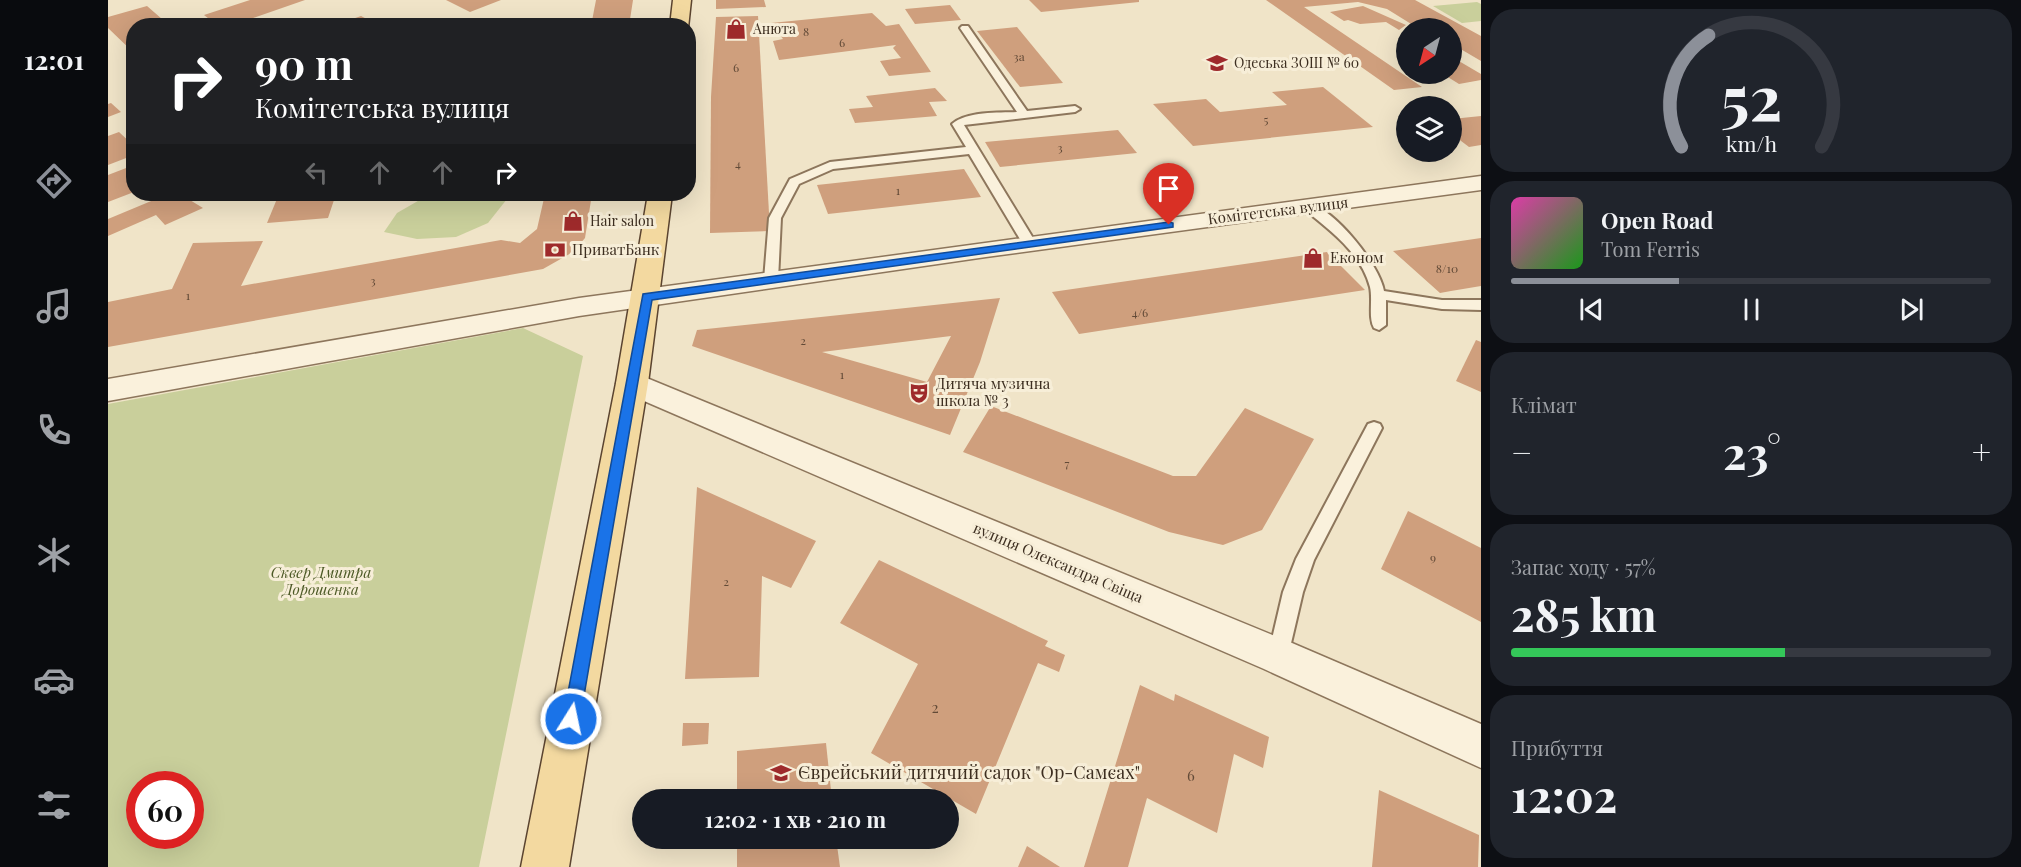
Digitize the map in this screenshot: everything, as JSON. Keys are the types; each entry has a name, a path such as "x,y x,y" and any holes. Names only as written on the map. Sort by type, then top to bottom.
{"main road":[{"path":"681,18 682,0"},
{"path":"544,867 647,297 659,201"}],"street":[{"name":"Комітетська вулиця","path":"647,297 1481,183"},
{"path":"108,390 647,297"},
{"name":"вулиця Олександра Свіща","path":"632,383 1278,656 1481,746"}],"lane":[{"path":"964,28 1023,113"},
{"path":"1029,243 958,124 966,120 1075,109"},
{"path":"771,280 776,218 794,182 830,166 973,150"},
{"path":"1309,207 1348,238 1371,269 1379,294 1379,325"},
{"path":"1379,294 1419,303 1481,305"},
{"path":"1278,656 1293,592 1305,559 1374,428"}],"green space":[{"path":"1477,2 1481,4 1481,21 1462,23 1462,18 1453,18 1433,6"},
{"path":"418,201 505,201 488,223 456,237 417,239 384,232 397,213"},
{"name":"Сквер Дмитра Дорошенка","path":"523,328 583,356 479,867 108,867 108,404"}],"building":[{"path":"250,0 305,0 253,18 208,18 204,15"},
{"path":"446,0 501,0 470,12"},
{"path":"596,0 633,0 630,18 593,18"},
{"path":"716,0 764,0 766,7 716,9"},
{"path":"1029,0 1139,0 1139,2 1041,12"},
{"path":"1266,0 1415,0 1448,18 1402,18 1387,9 1358,2 1304,7 1396,69 1396,84 1418,84 1422,87 1394,90"},
{"path":"950,5 961,20 915,24 905,9"},
{"path":"147,6 161,18 126,18 126,45 108,28 108,17"},
{"path":"1363,6 1396,21 1396,28 1386,22 1360,24 1344,21 1330,12"},
{"path":"872,13 886,26 899,24 931,72 889,76 880,61 901,58 893,48 896,45 779,60 773,41 783,39 771,23"},
{"path":"758,16 770,231 710,233 711,97 716,17"},
{"path":"1462,26 1481,36 1481,61 1462,50"},
{"path":"1017,27 1063,83 1020,87 977,31"},
{"path":"1462,63 1481,74 1481,80 1462,83"},
{"path":"1323,87 1373,127 1193,146 1153,104 1206,99 1220,112 1287,105 1272,92"},
{"path":"935,88 947,101 929,102 937,116 855,123 849,109 873,107 866,96"},
{"path":"111,103 121,112 108,117 108,104"},
{"path":"1481,116 1481,145 1469,147 1462,142 1462,118"},
{"path":"1118,130 1137,153 1000,167 985,142"},
{"path":"119,132 126,139 126,158 108,165 108,136"},
{"path":"126,168 126,195 108,202 108,175"},
{"path":"964,169 981,197 828,214 817,185"},
{"path":"151,201 192,201 203,208 165,225 156,215 108,236 108,219"},
{"path":"276,201 334,201 328,218 267,223"},
{"path":"543,201 591,201 585,238 573,252 543,269 108,347 108,302 172,289 193,243 263,241 241,286 501,240 520,243 537,229"},
{"path":"1481,238 1481,286 1440,293 1393,251"},
{"path":"1327,252 1365,290 1079,334 1052,292"},
{"path":"1000,298 980,362 950,435 692,346 697,330","holes":["951,336 927,382 822,352"]},
{"path":"1476,340 1481,342 1481,392 1456,381"},
{"path":"991,406 1173,476 1196,476 1245,408 1314,439 1262,530 1223,545 1169,532 963,452"},
{"path":"697,487 816,541 791,588 762,576 759,677 685,679"},
{"path":"1408,511 1481,548 1481,622 1381,569"},
{"path":"879,560 1048,641 1045,646 1065,655 1059,672 1038,663 976,814 959,804 959,789 933,789 871,753 918,664 840,623"},
{"path":"1140,685 1174,701 1175,694 1269,737 1263,768 1234,754 1217,833 1147,798 1128,867 1084,867"},
{"path":"683,723 709,723 708,744 682,746"},
{"path":"826,743 831,789 737,789 737,751"},
{"path":"1379,790 1479,835 1478,867 1372,867"},
{"path":"1027,846 1060,867 1018,867"},
{"path":"737,849 838,849 840,867 737,867"}],"place":[{"name":"Анюта","path":"736,29"},
{"name":"Одеська ЗОШ № 60","path":"1217,63"},
{"name":"Hair salon","path":"573,221"},
{"name":"ПриватБанк","path":"555,250"},
{"name":"Економ","path":"1313,258"},
{"name":"Дитяча музична школа № 3","path":"919,393"},
{"name":"Єврейський дитячий садок \"Ор-Самєах\"","path":"781,773"}],"route":[{"path":"571,719 647,297 1169,225"}]}
